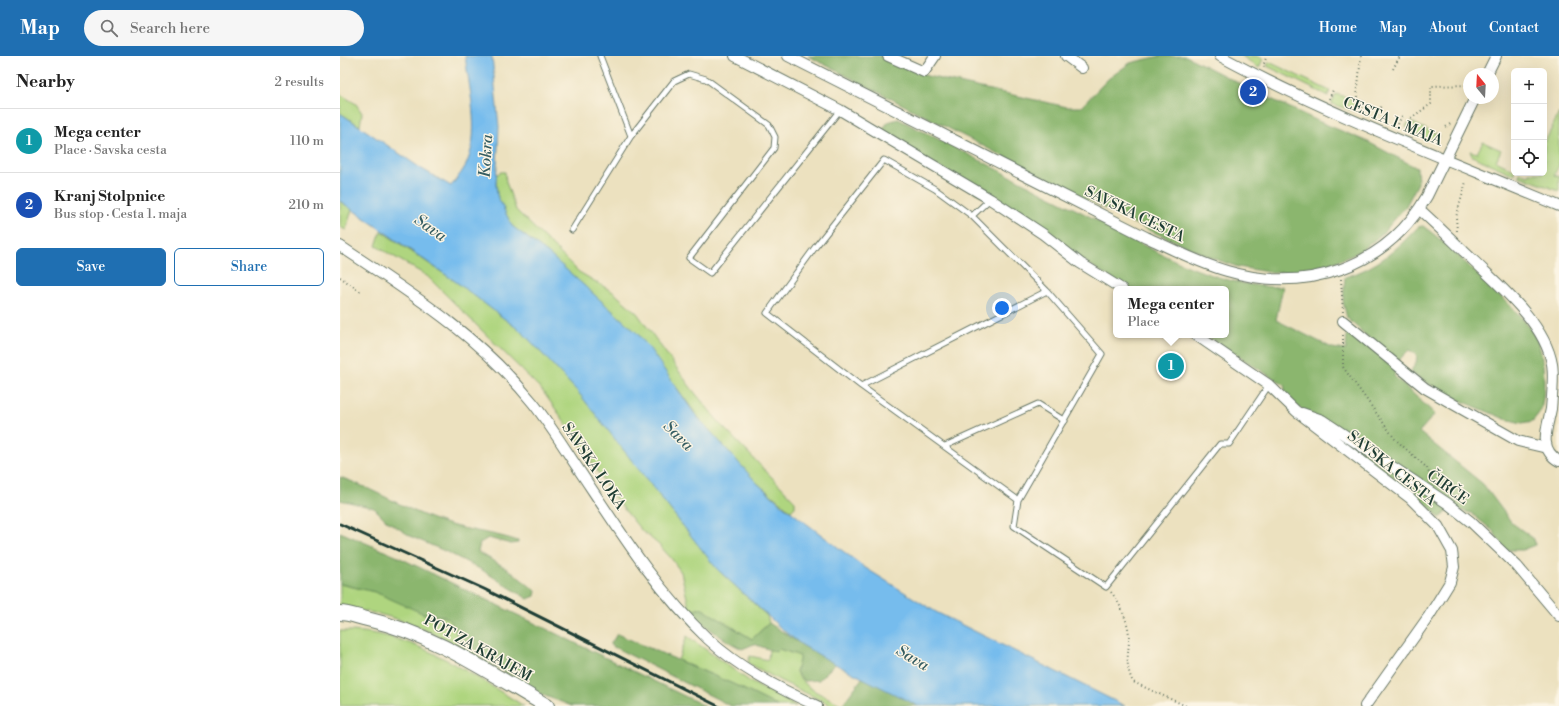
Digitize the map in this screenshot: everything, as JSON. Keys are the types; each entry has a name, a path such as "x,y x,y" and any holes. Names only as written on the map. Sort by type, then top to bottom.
{"street":[{"path":"735,56 840,110 990,199 1043,234 1080,263 1117,286"},
{"name":"SAVSKA CESTA","path":"788,56 1139,233 1199,261 1227,271 1278,280 1298,280 1334,272 1362,260 1382,247 1401,230 1419,209 1472,104"},
{"path":"888,56 924,72 935,56"},
{"path":"1066,56 1082,68"},
{"name":"CESTA 1. MAJA","path":"1220,56 1259,77 1324,108 1559,206"},
{"path":"1490,68 1496,56"},
{"path":"1419,209 1512,298 1542,336 1552,364 1551,408 1545,436 1547,448 1553,457 1559,461"},
{"name":"SAVSKA LOKA","path":"340,246 434,309 483,349 512,379 534,404 651,575 675,604 709,639 737,662 760,677 785,692 817,706"},
{"path":"1343,321 1425,388 1518,441 1547,448"},
{"name":"SAVSKA CESTA","path":"1200,338 1269,385 1296,411 1410,498 1438,526 1452,551 1454,567 1450,582 1429,616 1365,706"},
{"name":"ČIRČE","path":"1296,411 1322,420 1471,522 1517,566 1559,616"},
{"name":"POT ZA KRAJEM","path":"340,613 396,626 431,640 547,706"},
{"name":"POT ZA KRAJEM","path":"340,623 349,623 368,619"}],"lane":[{"path":"600,56 631,136"},
{"path":"572,230 631,136 674,81 689,74 706,79 769,125 775,137 774,148 689,258 710,273 840,110"},
{"path":"1018,500 861,386 767,313 816,246 884,160 935,189 972,216 1047,291 1102,354 1065,421 1018,500 1014,526 1106,587 1220,444 1229,444 1269,385"},
{"path":"972,216 990,199"},
{"path":"861,386 1047,291"},
{"path":"945,446 1038,404 1065,421"}],"path":[{"path":"1357,97 1361,56"},
{"path":"1393,69 1400,56"},
{"path":"1411,118 1431,104 1431,86 1463,85"},
{"path":"1329,99 1333,90"},
{"path":"1361,110 1365,99"},
{"path":"1378,115 1382,105"},
{"path":"1398,124 1404,114"},
{"path":"1459,247 1456,217 1466,182"},
{"path":"340,277 361,292"},
{"path":"1343,356 1343,367 1395,439 1427,468 1438,498"},
{"path":"1106,587 1119,601 1128,628 1127,670 1132,682 1186,706"}],"green space":[{"path":"808,56 881,56 927,76 1067,107 1081,107 1108,79 1130,63 1160,56 1186,56 1256,92 1320,122 1368,142 1417,168 1418,183 1406,206 1382,234 1353,255 1318,268 1296,272 1268,272 1238,267 1215,259 1133,223"},
{"path":"1242,56 1257,56 1263,59 1259,68"},
{"path":"1269,62 1330,91 1328,96 1267,66"},
{"path":"340,94 356,104 362,113 360,126 340,113"},
{"path":"1336,94 1362,102 1359,112 1331,104"},
{"path":"1559,113 1559,165 1554,175 1559,177 1559,191 1519,176 1547,176 1547,138"},
{"path":"898,119 1180,263 1231,281 1283,287 1276,320 1332,348 1346,350 1347,332 1351,332 1396,369 1394,376 1435,414 1419,432 1483,484 1512,523 1534,539 1535,545 1522,550 1505,550 1493,531 1471,513 1451,508 1440,518 1413,492 1287,399 1284,385 1210,338 1229,338 1229,286 1123,286 881,132 888,122"},
{"path":"1411,122 1440,136 1432,140 1423,138 1406,127 1408,123"},
{"path":"1483,142 1501,150 1496,161 1511,168 1511,173 1472,156 1470,151 1477,153"},
{"path":"501,172 505,172 506,182 516,210 579,272 613,292 637,313 691,388 723,427 795,501 795,507 791,511 757,483 701,421 637,333 550,255 512,226 497,195 496,175"},
{"path":"340,201 352,209 346,230 340,227"},
{"path":"1423,226 1456,253 1513,308 1535,337 1543,362 1544,392 1540,412 1533,421 1522,423 1505,419 1445,394 1410,372 1416,363 1417,355 1409,350 1396,363 1347,318 1343,302 1345,277 1367,269 1394,251 1418,227"},
{"path":"381,231 459,284 523,333 578,392 717,569 767,616 769,623 752,639 701,608 690,611 681,572 658,544 641,530 611,493 578,440 541,389 427,276 376,246"},
{"path":"340,477 354,482 433,519 447,524 518,541 518,543 511,544 488,538 480,543 478,552 508,569 536,591 535,596 528,599 482,570 447,552 412,537 387,521 374,508 340,500"},
{"path":"340,532 396,556 705,706 572,706 540,694 530,686 457,646 459,638 457,633 451,622 444,616 424,614 375,592 340,584"},
{"path":"340,584 375,592 434,616 443,616 451,622 455,629 457,646 400,620 371,612 340,609"},
{"path":"701,608 752,639 769,623 802,645 835,664 819,680 804,681 796,672 800,656 779,649 776,652 754,644 742,649 714,632 690,611"},
{"path":"340,631 366,632 390,637 414,645 459,667 524,706 340,706"},
{"path":"617,634 733,684 777,706 731,706 610,645"},
{"path":"687,636 752,683 796,706 777,706 733,684 678,660"},
{"path":"769,649 776,652 779,649 800,656 796,672 801,679 816,692 842,705 833,706 748,663 750,656 768,660"},
{"path":"863,677 918,706 841,706"}],"water":[{"path":"465,56 492,56 499,127 496,184 497,195 512,226 550,255 637,333 650,349 694,413 757,483 782,505 864,567 936,612 1125,706 918,706 835,664 802,645 784,631 717,569 578,392 523,333 459,284 340,201 340,113 422,169 451,186 467,163 473,135 471,95"}],"railway":[{"path":"340,524 484,589 718,706"}],"place":[{"name":"Kranj Stolpnice","path":"1253,92"},
{"name":"Mega center","path":"1171,366"}],"water label":[{"name":"Kokra","path":"485,156"},
{"name":"Sava","path":"431,227"},
{"name":"Sava","path":"679,435"},
{"name":"Sava","path":"913,657"}]}
